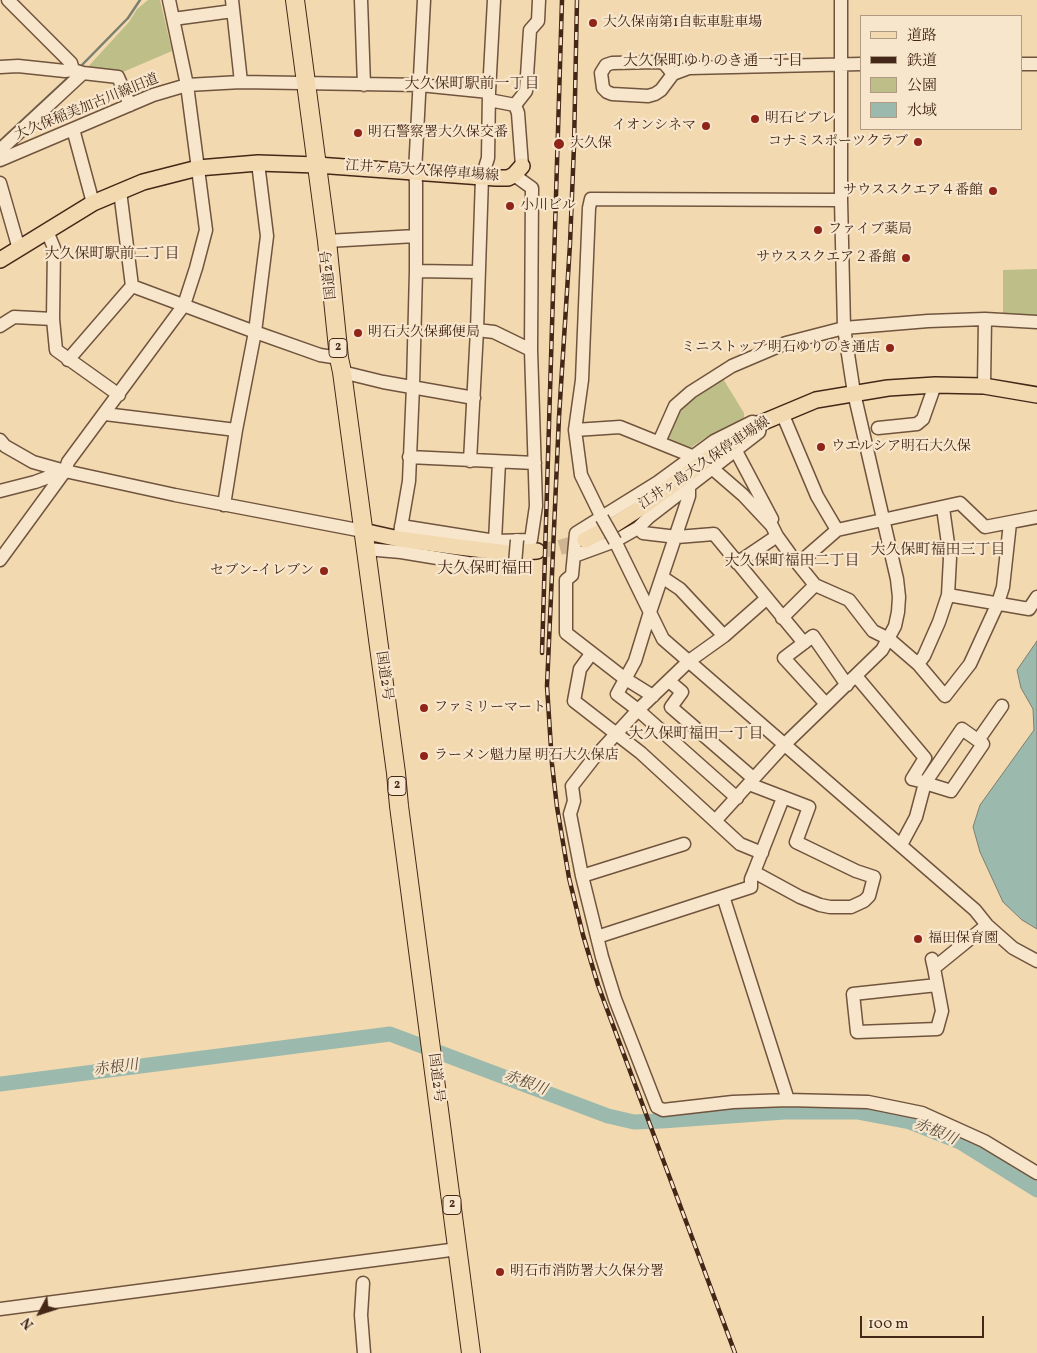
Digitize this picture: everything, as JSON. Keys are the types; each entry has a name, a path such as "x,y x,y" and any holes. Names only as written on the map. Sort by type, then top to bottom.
{"highway":[{"name":"国道2号","path":"295,0 327,241 340,365 471,1353"}],"main road":[{"name":"江井ヶ島大久保停車場線","path":"0,260 94,203 143,182 198,168 258,163 317,165 508,178 518,170"},
{"name":"江井ヶ島大久保停車場線","path":"585,540 614,525 648,503 760,423 816,400 888,388 935,385 984,386 1037,396"},
{"path":"364,540 400,532 509,552 534,546"}],"street":[{"path":"8,0 78,72"},
{"path":"0,560 65,471 68,462 184,305 206,230 187,85 168,0"},
{"path":"361,0 364,85"},
{"path":"424,0 415,172 416,271 409,481 400,532 495,541 517,540 534,546 536,506 531,350 532,188 518,170 518,113 515,105 526,91 530,30 538,21 539,0"},
{"path":"470,461 482,177 488,158 494,0"},
{"path":"715,821 786,744 882,650 895,626 899,597 854,393 844,328 841,200 841,0"},
{"path":"173,19 232,6 241,82"},
{"path":"673,74 664,63 612,63 606,65 602,73 603,88 612,94 648,96 661,90 673,74 688,68 860,64"},
{"path":"1022,64 1037,64"},
{"path":"0,67 18,66 118,77 130,104"},
{"path":"0,150 78,72"},
{"name":"大久保稲美加古川線旧道","path":"0,160 153,94 187,85 241,82 420,85 489,96 515,105"},
{"path":"73,129 94,203"},
{"path":"224,505 255,332 267,236 258,163"},
{"path":"0,183 19,249"},
{"path":"68,360 132,286 120,191"},
{"path":"841,200 591,199 588,218 582,380 575,430 581,475 663,638 975,910 987,925 1013,948 1037,961"},
{"path":"47,231 54,248 56,350 118,395"},
{"path":"327,241 416,236"},
{"path":"416,271 478,272"},
{"path":"132,286 320,355 384,382 474,398"},
{"path":"0,326 14,317 54,319"},
{"path":"984,386 985,319"},
{"path":"659,442 675,406 710,379 732,366 786,342 844,328 928,321 985,319 1037,322"},
{"path":"477,330 494,332 531,350"},
{"path":"878,428 917,424 923,419 935,385"},
{"path":"105,414 236,430"},
{"path":"782,414 817,496 837,530"},
{"path":"574,556 615,541 638,528 649,517 759,432 760,423 752,422 714,441 658,482 576,533 572,575 566,580 566,633 624,678 653,696"},
{"path":"575,430 620,427 692,456"},
{"path":"0,440 5,446 33,462 65,471 224,505 364,540 401,552 468,563 514,564 517,540"},
{"path":"736,451 773,521 774,531"},
{"path":"409,457 534,463"},
{"path":"495,541 499,462"},
{"path":"713,469 743,495 816,585 849,600 873,631 889,639 918,664 945,696 970,664 998,603 1003,587 1010,522"},
{"path":"0,491 35,482 65,471"},
{"path":"689,487 689,496 635,662 624,678 617,694 638,710 737,798"},
{"path":"798,564 837,530 960,504 985,527 1037,517"},
{"path":"918,664 924,656 939,622 948,595 950,558 943,508"},
{"path":"638,528 642,533 676,537 714,534 804,643"},
{"path":"737,563 774,531"},
{"path":"662,577 680,589 724,636"},
{"path":"782,618 816,585"},
{"path":"948,595 1029,609 1037,597"},
{"path":"766,599 724,636 689,661 638,710 616,733 572,786 574,801 570,814 582,876 597,937 615,999 657,1107 662,1110 733,1102 788,1100 868,1102 922,1113 984,1141 1037,1173"},
{"path":"826,704 784,658 813,636 851,680 925,758 912,779 925,783 951,791 983,744 979,739 962,729 925,783 916,817 901,846"},
{"path":"592,654 580,669 574,701 640,753 740,844 762,853"},
{"path":"669,681 682,692 671,707 751,781 783,798 809,807 796,842 856,871 874,877 869,896 864,901 851,907 830,907 800,897 754,872"},
{"path":"979,739 1002,706"},
{"path":"597,937 751,887 751,879 783,798"},
{"path":"582,876 684,844"},
{"path":"723,896 788,1100"},
{"path":"937,985 853,994 857,1032 937,1029 942,1011 933,963 987,925"},
{"path":"0,1309 458,1249"},
{"path":"362,1283 361,1315 364,1353"}],"green space":[{"path":"148,0 160,0 172,51 123,72 86,69 129,22 137,9"},
{"path":"1037,269 1037,317 1003,315 1003,270"},
{"path":"722,377 744,413 744,418 690,448 667,440 666,436 676,408"}],"water":[{"path":"1037,641 1037,929 1022,920 1003,902 980,852 973,827 980,805 1034,730 1033,709 1021,688 1017,670"}],"waterway":[{"path":"80,67 128,18 140,0"},
{"path":"0,141 72,74"},
{"name":"赤根川","path":"0,1084 390,1034 608,1116 634,1122 785,1112 857,1112 910,1122 960,1142 1037,1190"}],"tunnel":[{"path":"537,551 558,548 585,540"}],"railway":[{"path":"542,653 562,0"},
{"path":"577,0 570,244 559,417 547,686 557,807 569,878 598,985 735,1353"}],"place":[{"name":"大久保南第1自転車駐車場","path":"593,23"},
{"name":"明石ビブレ","path":"755,119"},
{"name":"イオンシネマ","path":"706,126"},
{"name":"明石警察署大久保交番","path":"358,133"},
{"name":"コナミスポーツクラブ","path":"918,142"},
{"name":"大久保","path":"559,144"},
{"name":"サウススクエア４番館","path":"993,191"},
{"name":"小川ビル","path":"510,206"},
{"name":"ファイブ薬局","path":"818,230"},
{"name":"サウススクエア２番館","path":"906,258"},
{"name":"明石大久保郵便局","path":"358,333"},
{"name":"ミニストップ 明石ゆりのき通店","path":"890,348"},
{"name":"ウエルシア明石大久保","path":"821,447"},
{"name":"セブン-イレブン","path":"324,571"},
{"name":"ファミリーマート","path":"424,708"},
{"name":"ラーメン魁力屋 明石大久保店","path":"424,756"},
{"name":"福田保育園","path":"918,939"},
{"name":"明石市消防署大久保分署","path":"500,1272"}],"district":[{"name":"大久保町ゆりのき通一丁目","path":"713,62"},
{"name":"大久保町駅前一丁目","path":"472,85"},
{"name":"大久保町駅前二丁目","path":"112,255"},
{"name":"大久保町福田三丁目","path":"938,551"},
{"name":"大久保町福田二丁目","path":"792,562"},
{"name":"大久保町福田","path":"485,570"},
{"name":"大久保町福田一丁目","path":"696,735"}]}
